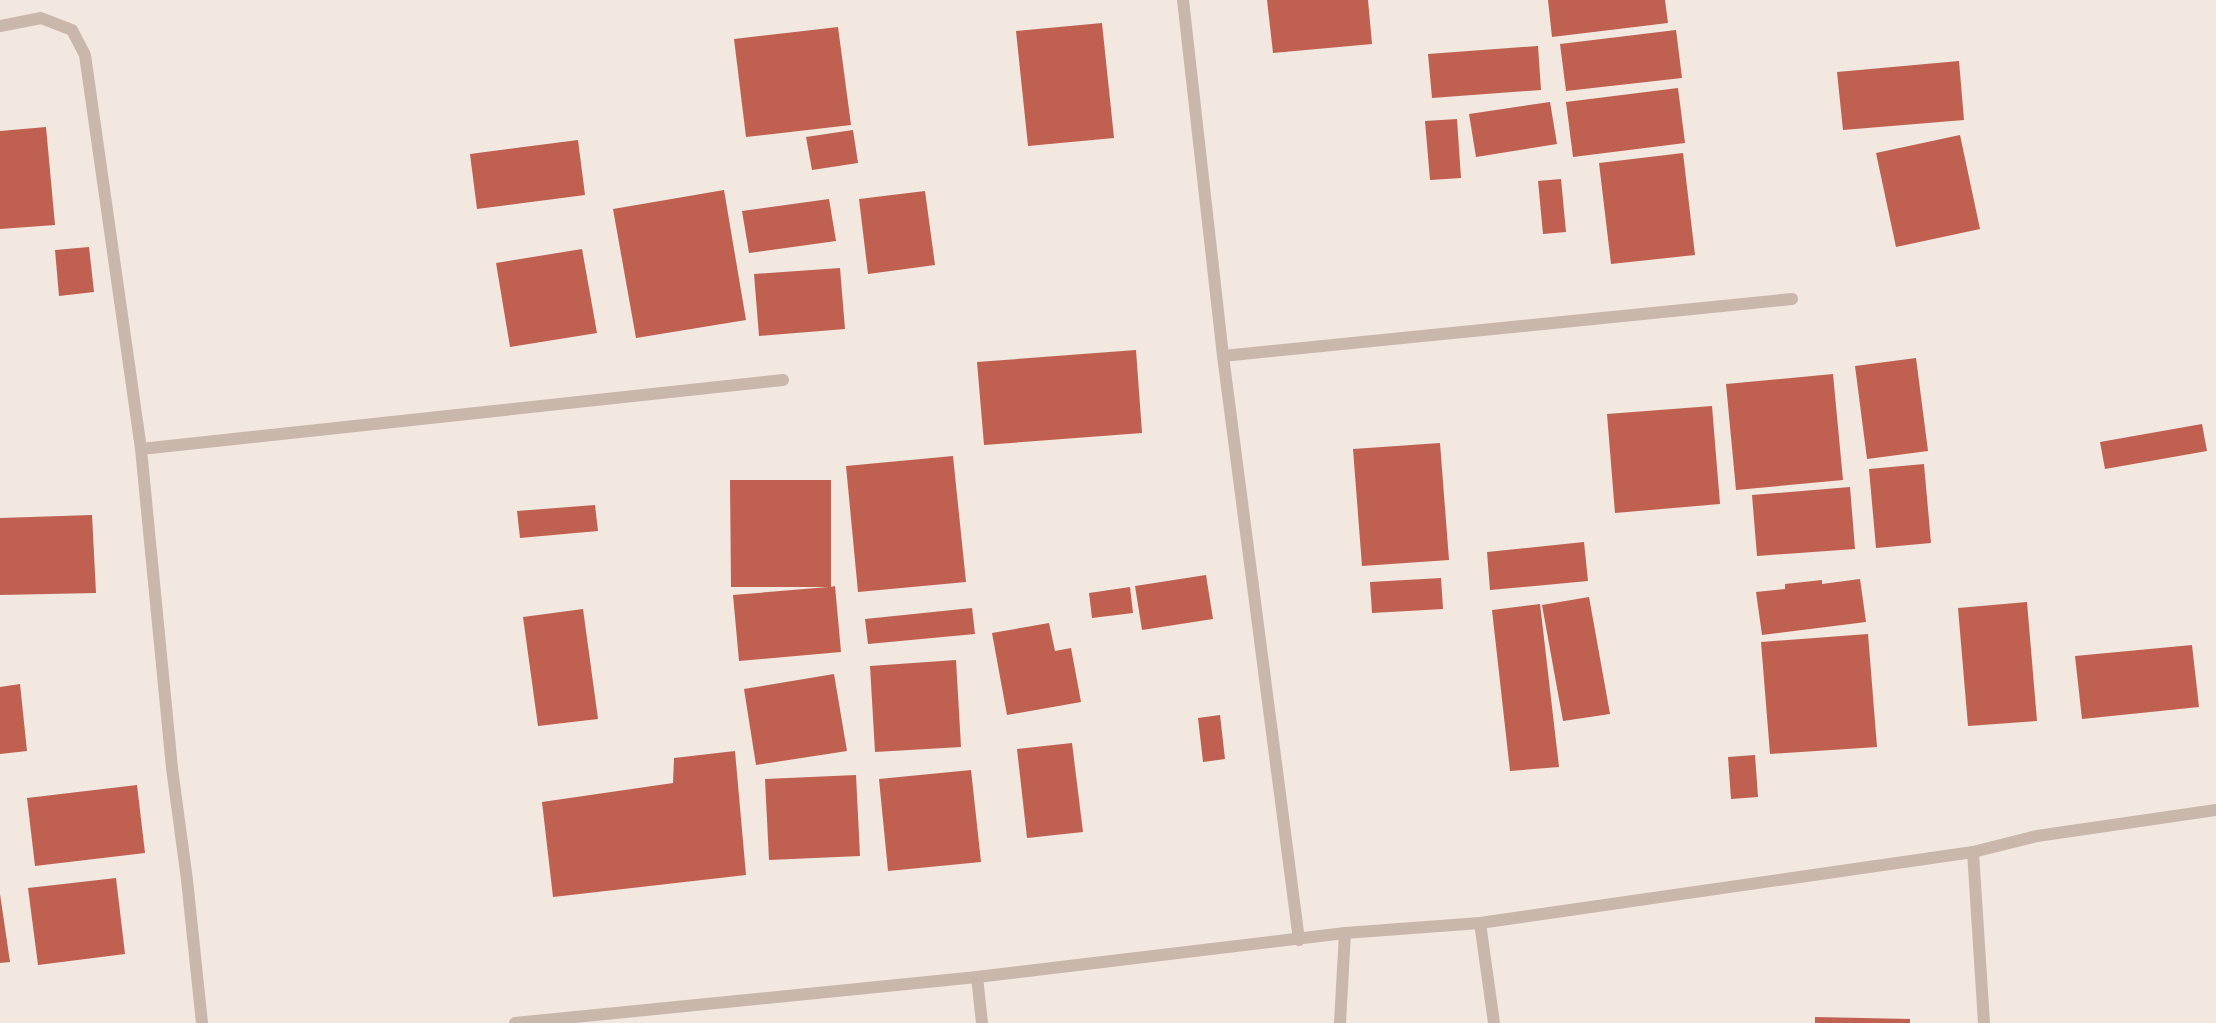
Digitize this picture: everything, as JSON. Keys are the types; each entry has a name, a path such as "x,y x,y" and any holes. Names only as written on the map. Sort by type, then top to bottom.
{"street":[{"path":"1183,0 1223,356 1298,940"},
{"path":"0,26 41,18 72,30 85,55 141,448 172,768 188,880 202,1023"},
{"path":"1223,356 1792,299"},
{"path":"141,448 783,380"},
{"path":"515,1023 977,977 1345,933 1480,923 1972,852 2036,836 2216,810"},
{"path":"1972,852 1984,1023"},
{"path":"1480,923 1494,1023"},
{"path":"1340,1023 1345,933"},
{"path":"977,977 982,1023"}],"building":[{"path":"1267,0 1368,0 1372,44 1273,53"},
{"path":"1548,0 1665,0 1668,23 1552,37"},
{"path":"1102,23 1114,138 1028,146 1016,31"},
{"path":"838,27 851,125 746,137 734,39"},
{"path":"1676,30 1682,78 1566,91 1560,44"},
{"path":"1538,46 1541,90 1432,98 1428,54"},
{"path":"1959,61 1964,120 1843,130 1837,72"},
{"path":"1678,88 1685,143 1573,157 1566,102"},
{"path":"1550,102 1557,144 1476,157 1469,114"},
{"path":"1457,119 1461,178 1430,180 1425,121"},
{"path":"46,127 55,225 0,229 0,131"},
{"path":"853,130 858,163 812,170 806,137"},
{"path":"1960,135 1980,229 1896,247 1876,153"},
{"path":"578,140 585,195 477,209 470,154"},
{"path":"1683,153 1695,255 1611,264 1599,163"},
{"path":"1561,179 1566,232 1543,234 1538,181"},
{"path":"724,190 746,320 636,338 613,209"},
{"path":"925,191 935,265 868,274 859,199"},
{"path":"829,199 836,241 749,253 742,211"},
{"path":"89,247 94,292 59,296 55,250"},
{"path":"582,249 597,333 510,347 496,263"},
{"path":"840,268 845,329 759,336 754,274"},
{"path":"1136,350 1142,433 984,445 977,362"},
{"path":"1916,358 1928,451 1867,459 1855,366"},
{"path":"1833,374 1843,480 1736,490 1726,384"},
{"path":"1712,406 1720,504 1615,513 1607,414"},
{"path":"2202,424 2207,451 2105,469 2100,442"},
{"path":"1440,443 1449,560 1362,566 1353,449"},
{"path":"953,456 966,582 858,592 846,466"},
{"path":"1924,464 1931,543 1876,548 1869,469"},
{"path":"730,480 831,480 831,587 835,586 841,652 739,661 733,595 828,587 731,587"},
{"path":"1850,487 1855,549 1757,556 1752,495"},
{"path":"595,505 598,531 520,538 517,511"},
{"path":"92,515 96,593 0,595 0,518"},
{"path":"1584,542 1588,581 1490,590 1487,552"},
{"path":"1206,575 1213,619 1142,630 1135,586"},
{"path":"1441,578 1443,609 1372,613 1370,582"},
{"path":"1860,579 1866,622 1762,635 1756,592 1785,589 1785,584 1822,580 1822,584"},
{"path":"1130,587 1133,613 1092,618 1089,593"},
{"path":"1589,597 1610,714 1563,721 1542,605"},
{"path":"2027,602 2037,721 1968,726 1958,608"},
{"path":"1540,604 1559,767 1510,771 1492,610"},
{"path":"972,608 975,634 868,644 865,619"},
{"path":"583,609 598,719 538,726 523,617"},
{"path":"1049,623 1055,651 1071,648 1081,702 1007,715 992,633"},
{"path":"1868,634 1877,747 1770,754 1761,642"},
{"path":"2192,645 2199,707 2082,719 2075,656"},
{"path":"956,660 961,747 875,752 870,666"},
{"path":"834,674 847,751 756,765 744,689"},
{"path":"20,684 27,751 0,754 0,687"},
{"path":"1220,715 1225,759 1203,762 1198,718"},
{"path":"1072,743 1083,832 1027,838 1017,749"},
{"path":"735,751 746,875 553,897 542,802 673,783 674,758"},
{"path":"1755,755 1758,797 1731,799 1728,757"},
{"path":"971,770 981,862 888,871 879,779"},
{"path":"856,775 860,856 769,860 765,779"},
{"path":"137,785 145,853 35,866 27,798"},
{"path":"116,878 125,954 38,965 28,888"},
{"path":"0,894 10,962 0,963"},
{"path":"1815,1017 1910,1019 1910,1023 1815,1023"}]}
